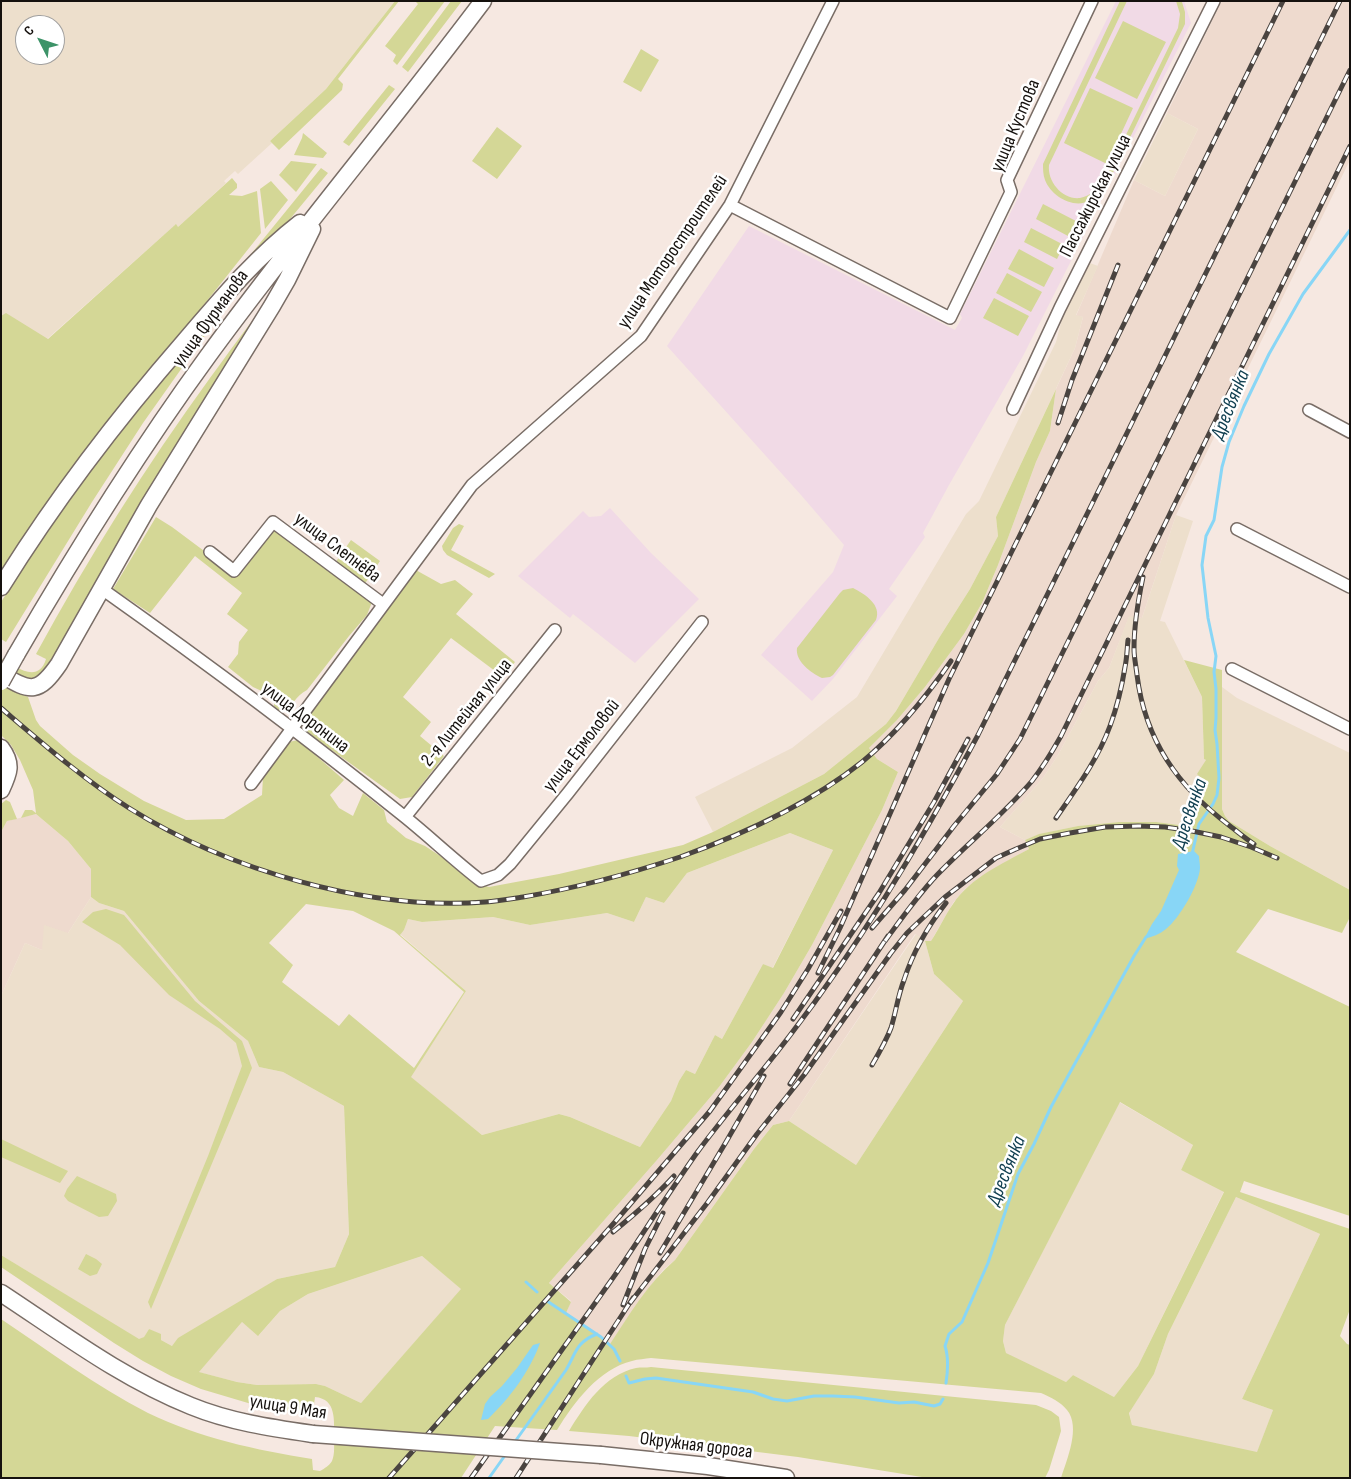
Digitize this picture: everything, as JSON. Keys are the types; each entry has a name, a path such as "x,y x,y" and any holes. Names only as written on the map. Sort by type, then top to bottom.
{"main road":[{"name":"улица Фурманова","path":"1,682 60,579 112,496 207,356 321,206 416,88 482,1"},
{"path":"1,587 47,516 144,388 230,289 265,253 321,206"},
{"path":"1,674 24,687 34,688 49,678 60,664 149,505 274,303 309,237 321,206"},
{"path":"243,276 247,274 254,276 258,282 257,289 271,290 275,295 274,303"},
{"path":"1,748 6,755 9,766 1,790"},
{"name":"улица 9 Мая","path":"1,1293 107,1362 166,1395 220,1416 253,1424 313,1434 601,1455"},
{"name":"Окружная дорога","path":"601,1455 708,1466 786,1478"}],"street":[{"name":"улица Моторостроителей","path":"252,784 472,484 641,336 730,205 833,1"},
{"name":"улица Кустова","path":"730,205 950,318 1011,192 1007,180 1092,1"},
{"name":"Пассажирская улица","path":"1013,409 1064,300 1214,1"},
{"path":"1310,410 1350,432"},
{"name":"улица Слепнёва","path":"210,552 234,572 273,522 383,604"},
{"path":"1237,528 1350,587"},
{"name":"улица Доронина","path":"102,589 177,642 292,729 405,817 481,881"},
{"name":"улица Ермоловой","path":"481,881 498,875 510,864 702,622"},
{"name":"2-я Литейная улица","path":"405,817 556,630"},
{"path":"1232,669 1350,729"}],"shaded area":[{"path":"1,1 395,1 326,89 270,141 272,143 238,174 235,171 224,181 226,183 178,227 175,225 1,380"},
{"path":"1116,1 1184,1 1191,23 1023,356 923,533 925,537 889,589 897,596 833,679 812,701 761,655 833,572 844,545 667,346 749,226 955,330 962,318 960,314"},
{"path":"1222,1 1350,1 1350,160 1176,515 1142,618 1129,617 1109,668 1098,681 1058,755 1043,778 1000,827 1025,840 1029,849 980,877 965,889 953,903 931,941 925,941 915,934 789,1121 773,1125 675,1260 663,1270 646,1292 610,1344 566,1313 571,1301 549,1283 719,1087 752,1042 812,945 882,810 898,772 877,759 869,748 897,720 925,687 964,634 982,603 998,565 1036,462 1050,431 1056,389 1075,348 1083,317 1076,316 1134,180 1165,196 1198,129 1167,113"},
{"path":"1167,113 1198,129 1165,196 1134,180"},
{"path":"1087,262 1098,266 1076,315 1083,317 1075,348 996,517 998,536 970,589 896,711 886,724 824,774 713,832 695,797 792,748 857,697 966,514 979,501 1056,342 1064,311"},
{"path":"610,508 651,553 699,599 635,663 573,614 570,618 518,576 583,511 589,517 601,516"},
{"path":"1176,515 1193,521 1160,621 1165,622 1202,697 1204,759 1206,760 1205,782 1179,825 1155,822 1119,822 1078,826 1040,834 1025,840 1000,827 1043,778 1058,755 1098,681 1109,668 1129,616 1142,618"},
{"path":"1222,687 1237,698 1350,753 1350,890 1270,846 1229,821 1225,816 1222,809"},
{"path":"36,814 68,841 91,869 91,897 68,933 42,950 25,943 1,996 1,832 7,821"},
{"path":"790,833 833,850 772,969 763,964 722,1039 715,1035 695,1074 686,1070 679,1081 671,1101 640,1147 559,1114 482,1135 410,1077 466,991 400,934 404,930 408,919 422,922 493,917 530,925 607,913 634,922 646,897 664,903 687,873"},
{"path":"91,897 99,903 124,911 199,1001 248,1041 259,1067 283,1072 344,1106 349,1234 335,1267 277,1279 172,1346 161,1340 149,1329 144,1337 139,1340 1,1255 1,996 25,943 42,950 44,925 68,933"},
{"path":"916,934 925,941 934,974 963,1001 856,1165 789,1121"},
{"path":"1119,1102 1193,1145 1181,1170 1224,1191 1138,1366 1114,1397 1073,1375 1066,1382 1016,1359 1006,1353 1003,1341 1005,1325"},
{"path":"1236,1197 1320,1234 1242,1399 1273,1410 1257,1453 1132,1425 1129,1412 1154,1374 1168,1334"},
{"path":"422,1256 462,1289 361,1403 325,1386 316,1384 257,1385 198,1372 242,1322 259,1335 280,1311 308,1294"}],"green space":[{"path":"395,1 399,1 338,79 343,84 342,90 279,150 270,141 326,89"},
{"path":"415,1 445,1 397,65 393,61 396,55 385,46 418,4"},
{"path":"451,1 462,1 408,72 402,67"},
{"path":"1120,1 1127,1 1049,165 1053,183 1057,189 1068,196 1080,198 1087,196 1103,182 1178,28 1180,14 1176,1 1182,2 1185,12 1185,24 1107,185 1097,196 1089,201 1083,203 1070,202 1057,196 1048,186 1044,176 1043,164"},
{"path":"1123,21 1166,42 1137,99 1095,78"},
{"path":"641,49 659,60 641,92 623,82"},
{"path":"389,85 395,89 349,146 343,142"},
{"path":"1090,88 1133,108 1107,164 1064,143"},
{"path":"497,127 522,146 497,179 472,161"},
{"path":"303,133 327,153 323,158 294,155"},
{"path":"291,161 317,164 296,192 279,175"},
{"path":"321,168 328,173 271,242 234,275"},
{"path":"232,178 237,184 237,188 229,195 242,196 257,191 261,233 134,389 1,573 1,316 6,313 48,339 176,224 178,227"},
{"path":"271,181 288,200 265,229 260,189"},
{"path":"1043,204 1076,221 1068,236 1036,219"},
{"path":"1031,228 1064,245 1057,259 1024,242"},
{"path":"1019,249 1054,268 1044,287 1008,269"},
{"path":"1007,273 1042,292 1031,312 996,293"},
{"path":"237,290 143,423 6,642 1,639 1,602 54,521 109,445"},
{"path":"994,298 1029,316 1018,336 983,318"},
{"path":"263,308 45,674 31,681 1,667 1,658 26,671 38,671 42,667 46,659 36,654 97,548 186,411"},
{"path":"1056,389 1050,431 1036,462 982,603 964,634 925,687 897,720 869,748 877,759 898,772 882,810 812,945 752,1042 719,1087 549,1283 571,1302 566,1313 610,1344 640,1300 656,1279 675,1260 773,1125 789,1121 856,1165 963,1001 934,974 925,941 931,941 960,894 988,872 1029,849 1025,840 1039,834 1078,826 1119,822 1156,822 1179,825 1205,782 1197,774 1206,760 1204,759 1202,697 1184,660 1222,670 1222,809 1225,816 1229,821 1270,846 1350,890 1350,917 1342,933 1268,909 1236,952 1350,1007 1350,1216 1244,1181 1240,1192 1350,1229 1350,1309 1340,1336 1350,1345 1350,1478 1061,1478 1072,1443 1073,1425 1071,1417 1062,1405 1041,1393 651,1358 634,1360 620,1365 598,1379 571,1409 557,1430 495,1426 461,1478 1,1478 1,1319 110,1392 148,1413 168,1422 228,1442 312,1459 313,1470 320,1471 332,1461 334,1455 334,1425 331,1406 322,1399 315,1397 313,1412 278,1410 201,1389 171,1376 114,1343 1,1267 1,1255 139,1339 144,1337 149,1329 161,1334 161,1340 172,1346 178,1338 277,1279 335,1267 349,1234 344,1106 283,1072 259,1067 248,1041 199,1001 124,911 99,903 91,897 91,869 68,841 36,814 21,818 25,810 32,810 36,813 33,790 20,760 11,745 1,735 1,684 28,697 40,726 73,755 144,801 186,820 224,819 262,795 263,777 289,742 298,740 344,780 330,795 339,808 353,816 363,793 384,810 387,822 406,838 425,846 479,884 489,887 559,874 683,845 713,832 824,774 886,724 896,711 970,589 998,536 996,517","holes":["790,833 833,850 773,968 763,964 722,1039 715,1035 695,1074 686,1070 679,1081 671,1101 640,1147 559,1114 482,1135 411,1077 466,991 400,935 408,919 422,922 493,917 530,925 607,913 634,922 646,897 664,903 687,873","306,904 353,911 394,931 464,992 414,1068 349,1014 339,1026 282,982 293,965 269,943","1120,1102 1193,1145 1181,1170 1224,1192 1138,1366 1114,1397 1073,1375 1066,1382 1006,1353 1003,1341 1005,1325","1236,1197 1320,1234 1242,1399 1273,1410 1257,1452 1132,1425 1129,1413 1154,1374 1168,1334","422,1256 461,1289 361,1403 325,1386 316,1384 257,1385 199,1372 242,1322 258,1336 280,1311 308,1294"]},
{"path":"156,517 235,574 275,527 372,602 367,615 307,690 281,712 274,706 274,698 253,687 228,667 238,654 239,642 248,630 227,614 242,593 195,556 150,613 113,589"},
{"path":"459,524 464,526 451,550 495,574 489,578 447,555 443,550 442,546 453,528"},
{"path":"351,540 380,561 364,585 335,563"},
{"path":"414,569 441,584 455,580 473,594 456,614 515,662 503,677 451,638 403,697 431,722 420,736 444,756 412,797 400,799 305,731 305,719 321,700"},
{"path":"853,588 863,593 875,605 877,610 876,620 833,675 822,678 809,670 801,662 797,648 840,593 843,590"},
{"path":"6,800 10,802 17,819 7,821 1,832 1,804"},
{"path":"106,909 124,915 195,1001 242,1041 252,1068 151,1309 148,1302 208,1156 242,1066 236,1043 220,1029 169,995 120,945 82,922 93,912"},
{"path":"1,1139 68,1171 60,1183 1,1157"},
{"path":"77,1176 116,1194 117,1201 108,1216 99,1217 68,1201 64,1196"},
{"path":"86,1254 102,1264 97,1274 90,1276 78,1269"},
{"path":"651,1367 1036,1405 1051,1411 1059,1417 1061,1431 1045,1478 928,1478 798,1457 629,1436 569,1431 589,1401 605,1384 625,1372 636,1368"}],"water":[{"path":"1194,851 1199,856 1200,868 1188,901 1177,918 1166,929 1144,939 1161,911 1179,870 1177,866 1178,854"},
{"path":"540,1343 531,1364 511,1393 488,1419 481,1420 485,1404 490,1397 517,1368 533,1345"}],"waterway":[{"name":"Дресвянка","path":"1192,854 1199,824 1217,795 1219,778 1215,730 1216,689 1214,672 1216,656 1208,618 1202,565 1206,536 1214,520 1222,467 1229,442 1269,354 1303,294 1350,230"},
{"name":"Дресвянка","path":"946,1383 948,1364 945,1346 949,1334 962,1322 988,1263 1018,1174 1051,1107 1146,937"},
{"path":"526,1282 537,1292"},
{"path":"547,1301 601,1337 614,1349 620,1361"},
{"path":"514,1443 566,1370 577,1349 590,1337 597,1334"},
{"name":"Дресвянка","path":"626,1376 629,1383 656,1378 753,1392 773,1399 787,1401 814,1396 833,1396 899,1403 914,1402 934,1406 940,1404 943,1399"},
{"path":"489,1478 506,1454"}],"railway":[{"path":"818,973 840,928 949,679 1283,1"},
{"path":"471,1478 615,1275 696,1154 779,1049 843,962 914,851 978,735 1340,1"},
{"path":"872,928 905,890 997,774 1020,739 1350,70"},
{"path":"885,941 937,875 1009,806 1032,781 1054,748 1350,146"},
{"path":"1058,423 1072,380 1118,265"},
{"path":"1143,577 1138,604 1134,652 1141,699 1156,741 1167,760 1195,795 1211,811 1254,844"},
{"path":"1056,818 1086,774 1113,719 1121,689 1128,640"},
{"path":"1,708 63,760 112,797 168,830 210,850 300,882 347,893 394,900 440,903 485,902 563,889 641,869 728,839 775,817 820,792 875,751 910,714 951,661"},
{"path":"793,1019 879,893 934,802 968,739"},
{"path":"630,1303 708,1202 757,1134 804,1075 907,933 945,897 996,858 1040,839 1105,827 1138,826 1165,827 1221,837 1277,858"},
{"path":"872,1065 891,1028 900,992 916,949 946,903"},
{"path":"389,1478 710,1111 781,1012 841,911"},
{"path":"790,1084 888,936"},
{"path":"660,1253 764,1076"},
{"path":"613,1232 645,1205 674,1176"},
{"path":"623,1305 645,1249 663,1213"},
{"path":"516,1478 633,1298"}]}
